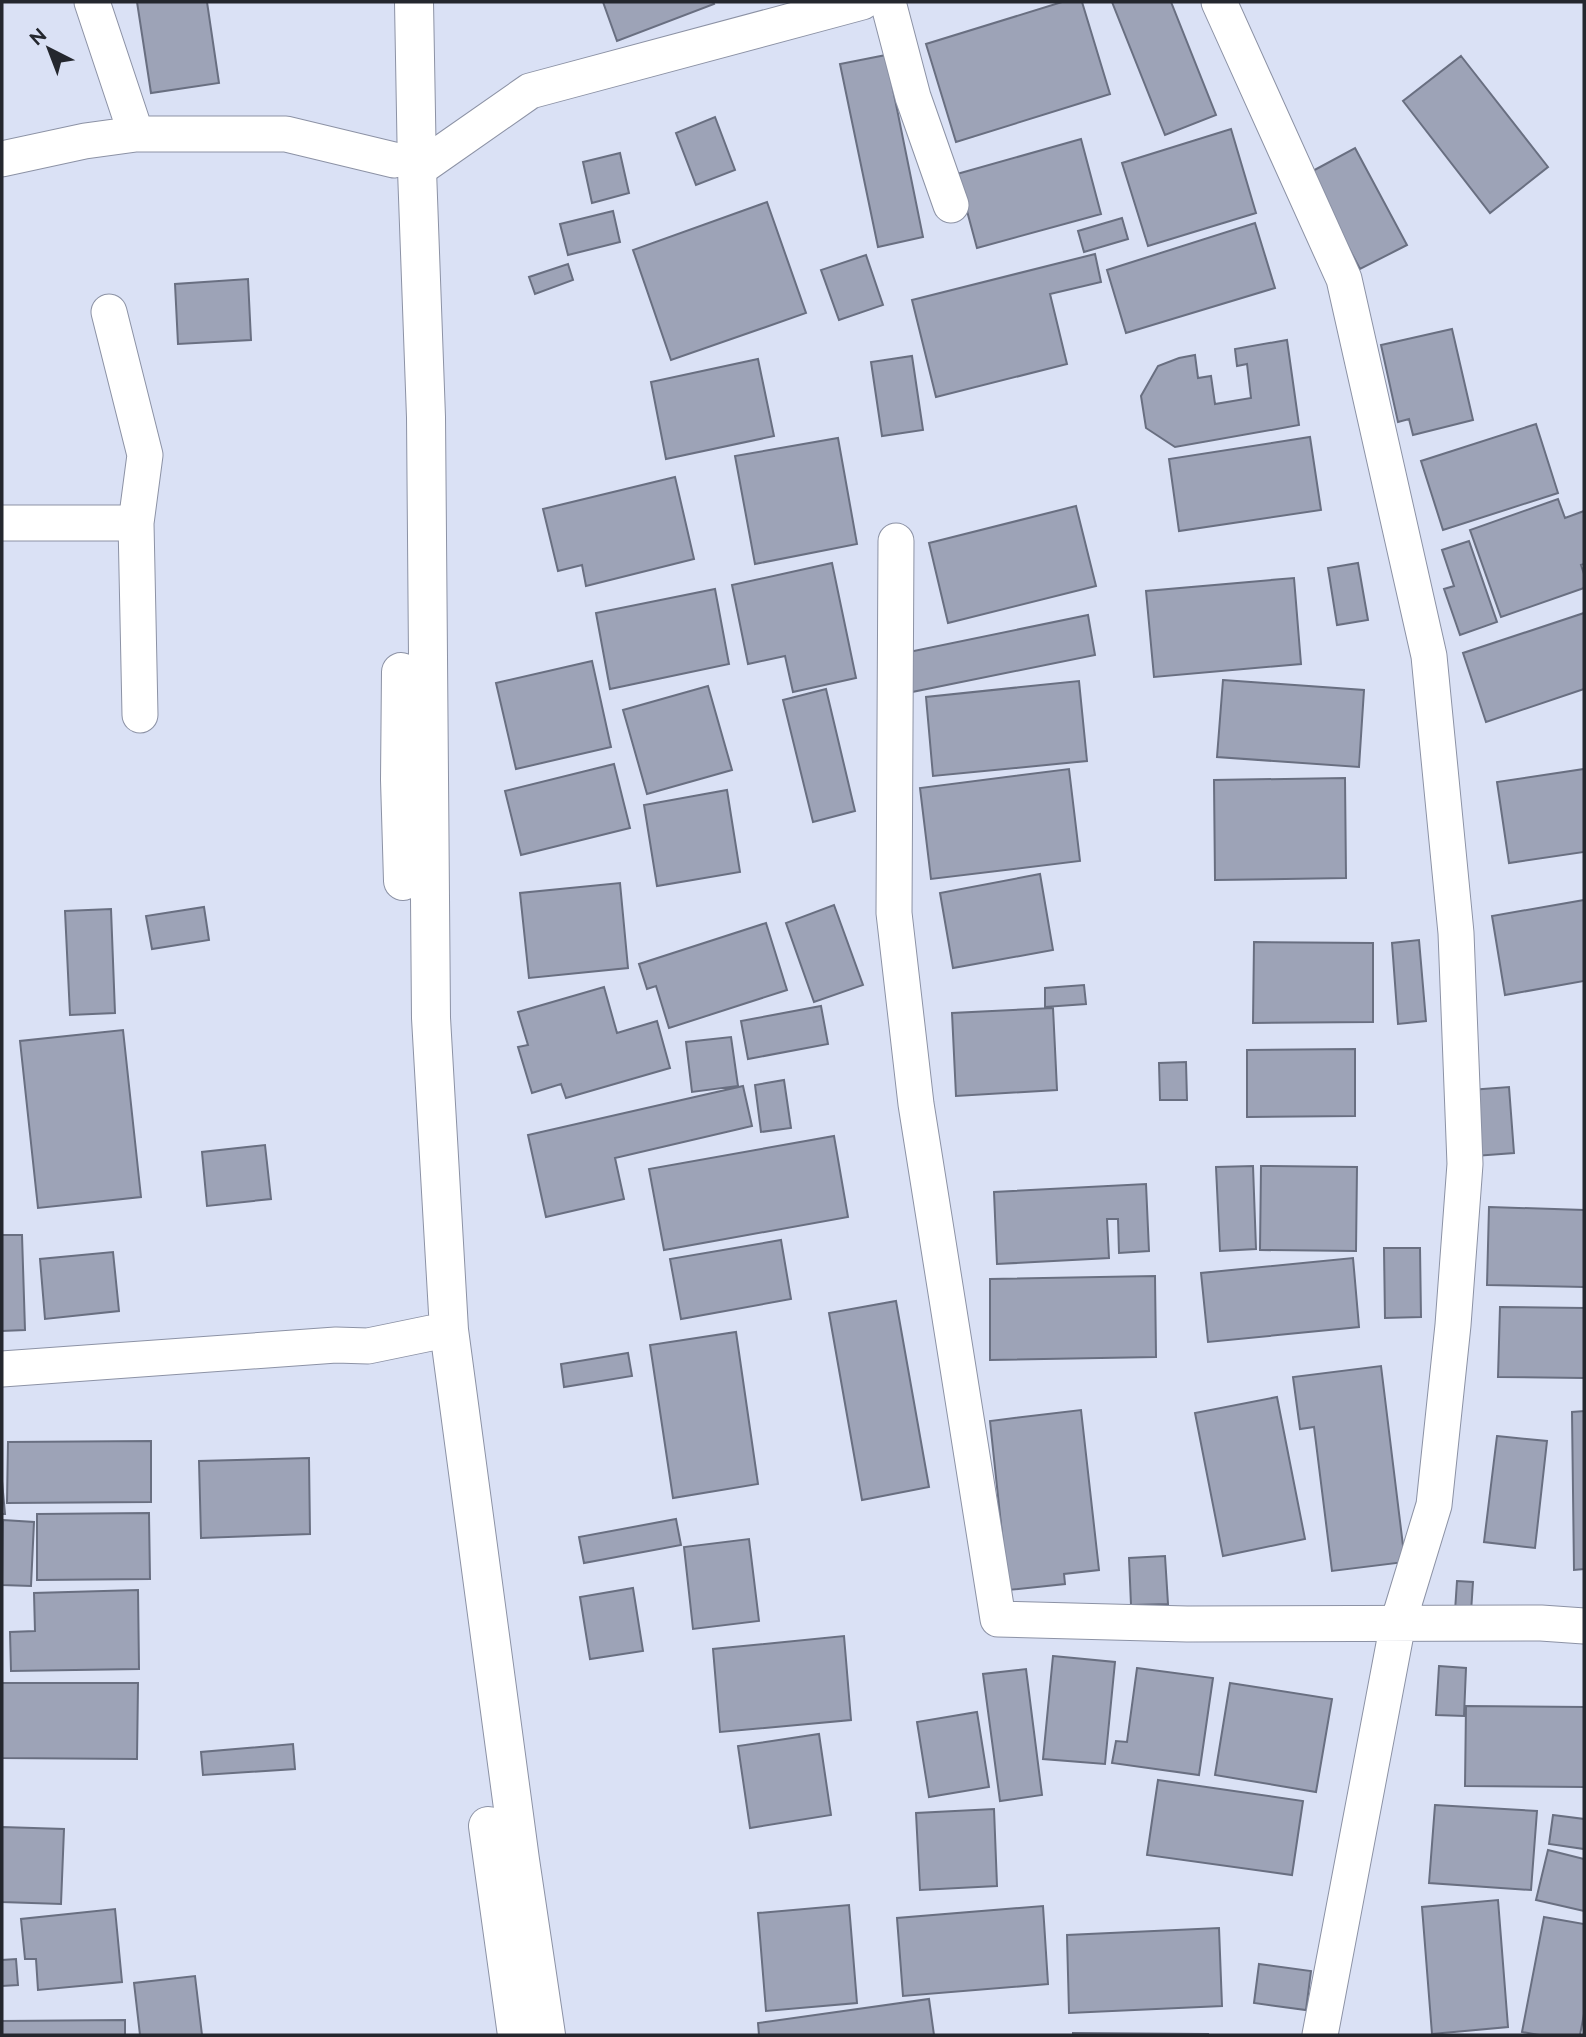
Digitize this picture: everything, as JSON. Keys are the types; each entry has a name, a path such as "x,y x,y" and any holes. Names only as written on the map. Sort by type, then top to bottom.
{"main road":[{"path":"394,2 426,417 430,1017 449,1330 518,1846 547,2035"},
{"path":"414,2 406,165 400,780 408,1017 431,1334 451,1480 487,1815 517,2035"}],"street":[{"path":"92,2 136,134"},
{"path":"2,159 85,141 136,134 286,134 406,165 530,91 862,2"},
{"path":"888,2 913,97 951,205"},
{"path":"1219,2 1344,279 1429,656 1456,933 1465,1164 1453,1325 1434,1505 1398,1623 1320,2035"},
{"path":"109,312 145,455 136,523 140,715"},
{"path":"2,523 136,523"},
{"path":"896,541 894,912 916,1104 998,1619 1187,1624 1541,1623 1584,1626"},
{"path":"2,1369 336,1345 368,1346 431,1334"}],"building":[{"path":"137,2 207,2 219,83 151,93"},
{"path":"603,2 713,2 714,4 617,41"},
{"path":"1062,2 1082,2 1110,94 956,142 926,44"},
{"path":"1112,2 1171,2 1216,115 1165,135"},
{"path":"886,55 923,237 878,247 840,64"},
{"path":"1461,56 1548,167 1490,213 1403,101"},
{"path":"715,117 735,170 696,185 676,133"},
{"path":"1231,129 1256,213 1148,246 1122,163"},
{"path":"1081,139 1101,214 977,248 957,174"},
{"path":"1355,148 1407,245 1360,269 1309,173"},
{"path":"620,153 629,193 592,203 583,162"},
{"path":"767,202 806,313 671,360 633,250"},
{"path":"613,211 620,242 568,255 560,224"},
{"path":"1122,218 1128,239 1084,252 1078,231"},
{"path":"1255,223 1275,288 1126,333 1107,270"},
{"path":"1095,254 1101,282 1050,294 1067,364 936,397 912,300"},
{"path":"866,255 883,305 839,320 821,270"},
{"path":"568,264 573,280 535,294 529,277"},
{"path":"248,279 251,340 178,344 175,284"},
{"path":"1452,329 1473,420 1413,435 1409,419 1398,422 1381,345"},
{"path":"1287,340 1299,425 1175,447 1146,428 1141,396 1158,366 1195,355 1198,378 1211,376 1215,404 1251,398 1247,364 1237,366 1235,349"},
{"path":"912,356 923,430 882,436 871,362"},
{"path":"758,359 774,436 666,459 651,382"},
{"path":"1536,424 1558,493 1443,530 1421,461"},
{"path":"1310,437 1321,510 1179,531 1169,459"},
{"path":"838,438 857,544 755,564 735,456"},
{"path":"675,477 694,559 586,586 582,565 558,571 543,509"},
{"path":"1558,499 1565,518 1584,511 1584,564 1581,565 1584,588 1501,617 1470,530"},
{"path":"1076,506 1096,586 948,623 929,543"},
{"path":"1469,541 1497,622 1460,635 1444,589 1454,586 1442,550"},
{"path":"832,563 856,678 793,692 785,656 748,664 732,585"},
{"path":"1358,563 1368,620 1337,625 1328,568"},
{"path":"1294,578 1301,664 1154,677 1146,591"},
{"path":"715,589 729,664 610,689 596,613"},
{"path":"1584,613 1584,689 1486,722 1463,653"},
{"path":"1088,615 1095,655 912,692 904,653"},
{"path":"592,661 611,747 516,769 496,683"},
{"path":"1223,680 1364,690 1359,767 1217,757"},
{"path":"1079,681 1087,761 933,776 926,697"},
{"path":"708,686 732,770 647,794 623,710"},
{"path":"826,689 855,811 813,822 783,700"},
{"path":"614,764 630,828 521,855 505,791"},
{"path":"1069,769 1080,861 931,879 920,788"},
{"path":"1584,769 1584,852 1509,863 1497,782"},
{"path":"1345,778 1346,878 1215,880 1214,780"},
{"path":"727,790 740,872 657,886 644,805"},
{"path":"1040,874 1053,950 953,968 940,893"},
{"path":"620,883 628,968 529,978 520,893"},
{"path":"1584,900 1584,981 1505,995 1492,916"},
{"path":"834,905 863,985 814,1002 786,923"},
{"path":"204,907 209,940 152,949 146,916"},
{"path":"111,909 115,1013 70,1015 65,911"},
{"path":"766,923 787,990 669,1028 656,986 647,989 639,964"},
{"path":"1419,940 1426,1021 1398,1024 1392,943"},
{"path":"1254,942 1373,943 1373,1022 1253,1023"},
{"path":"1084,985 1086,1004 1045,1007 1045,988"},
{"path":"604,987 617,1033 657,1021 670,1068 566,1098 561,1084 532,1093 518,1047 528,1045 518,1012"},
{"path":"821,1006 828,1044 748,1059 741,1021"},
{"path":"1053,1008 1057,1090 956,1096 952,1013"},
{"path":"123,1030 141,1197 38,1208 20,1041"},
{"path":"731,1037 738,1086 692,1092 686,1042"},
{"path":"1355,1049 1355,1116 1247,1117 1247,1050"},
{"path":"1186,1062 1187,1100 1160,1100 1159,1063"},
{"path":"784,1080 791,1128 761,1132 755,1085"},
{"path":"743,1086 752,1126 615,1158 624,1199 546,1217 528,1135"},
{"path":"1509,1087 1514,1153 1475,1156 1470,1090"},
{"path":"834,1136 848,1217 664,1250 649,1169"},
{"path":"265,1145 271,1199 207,1206 202,1152"},
{"path":"1253,1166 1256,1249 1220,1251 1216,1167"},
{"path":"1261,1166 1357,1167 1356,1251 1260,1250"},
{"path":"1146,1184 1149,1251 1119,1253 1118,1219 1107,1219 1109,1258 997,1264 994,1192"},
{"path":"1489,1207 1584,1210 1584,1287 1487,1285"},
{"path":"2,1235 22,1235 25,1330 2,1331"},
{"path":"781,1240 791,1299 681,1319 670,1259"},
{"path":"1384,1248 1420,1248 1421,1317 1385,1318"},
{"path":"113,1252 119,1311 45,1319 40,1259"},
{"path":"1353,1258 1359,1327 1208,1342 1201,1273"},
{"path":"1155,1276 1156,1357 990,1360 990,1279"},
{"path":"896,1301 929,1487 862,1500 829,1313"},
{"path":"1500,1307 1584,1308 1584,1378 1498,1377"},
{"path":"736,1332 758,1484 673,1498 650,1345"},
{"path":"628,1353 632,1376 564,1387 561,1364"},
{"path":"1381,1366 1405,1562 1332,1571 1314,1427 1300,1429 1293,1377"},
{"path":"1277,1397 1305,1539 1223,1556 1195,1413"},
{"path":"1081,1410 1099,1570 1064,1574 1065,1584 1008,1590 990,1421"},
{"path":"1584,1411 1584,1569 1574,1570 1572,1412"},
{"path":"1497,1436 1547,1441 1535,1548 1484,1542"},
{"path":"151,1441 151,1502 7,1503 8,1442"},
{"path":"309,1458 310,1534 201,1538 199,1461"},
{"path":"2,1481 5,1514 2,1514"},
{"path":"149,1513 150,1579 37,1580 37,1514"},
{"path":"676,1519 681,1545 584,1563 579,1537"},
{"path":"3,1520 34,1522 31,1586 2,1585"},
{"path":"749,1539 759,1621 693,1629 684,1547"},
{"path":"1165,1556 1168,1604 1131,1605 1129,1558"},
{"path":"1457,1581 1473,1582 1471,1612 1455,1611"},
{"path":"633,1588 643,1651 590,1659 580,1597"},
{"path":"138,1590 139,1669 11,1671 10,1632 35,1631 34,1593"},
{"path":"844,1636 851,1720 720,1732 713,1649"},
{"path":"1053,1656 1115,1662 1105,1764 1043,1759"},
{"path":"1439,1666 1466,1668 1464,1716 1436,1715"},
{"path":"1137,1668 1213,1678 1199,1775 1112,1763 1116,1741 1127,1742"},
{"path":"1026,1669 1042,1795 1000,1801 983,1674"},
{"path":"2,1683 138,1683 137,1759 2,1758"},
{"path":"1230,1683 1332,1699 1316,1792 1215,1775"},
{"path":"1466,1706 1584,1707 1584,1787 1465,1786"},
{"path":"977,1712 989,1787 929,1797 917,1722"},
{"path":"819,1734 831,1815 750,1828 738,1746"},
{"path":"293,1744 295,1769 203,1775 201,1752"},
{"path":"1158,1780 1303,1801 1292,1875 1147,1855"},
{"path":"1435,1805 1537,1811 1531,1890 1429,1883"},
{"path":"994,1809 997,1886 920,1890 916,1813"},
{"path":"1553,1815 1584,1819 1584,1849 1549,1844"},
{"path":"2,1827 64,1829 61,1904 2,1902"},
{"path":"1548,1850 1584,1859 1584,1911 1536,1900"},
{"path":"1498,1900 1508,2027 1432,2034 1422,1907"},
{"path":"849,1905 857,2003 766,2011 758,1913"},
{"path":"1043,1906 1048,1984 903,1996 897,1918"},
{"path":"115,1909 122,1982 38,1990 36,1959 25,1959 21,1919"},
{"path":"1544,1917 1584,1924 1584,2014 1580,2035 1539,2035 1522,2032"},
{"path":"1219,1928 1222,2006 1069,2013 1067,1935"},
{"path":"16,1959 18,1985 2,1986 2,1960"},
{"path":"1259,1964 1311,1971 1306,2010 1254,2003"},
{"path":"195,1976 202,2035 140,2035 134,1983"},
{"path":"929,1999 934,2035 759,2035 758,2023"},
{"path":"125,2020 125,2035 2,2035 2,2021"},
{"path":"1208,2034 1208,2035 1073,2035"}]}
